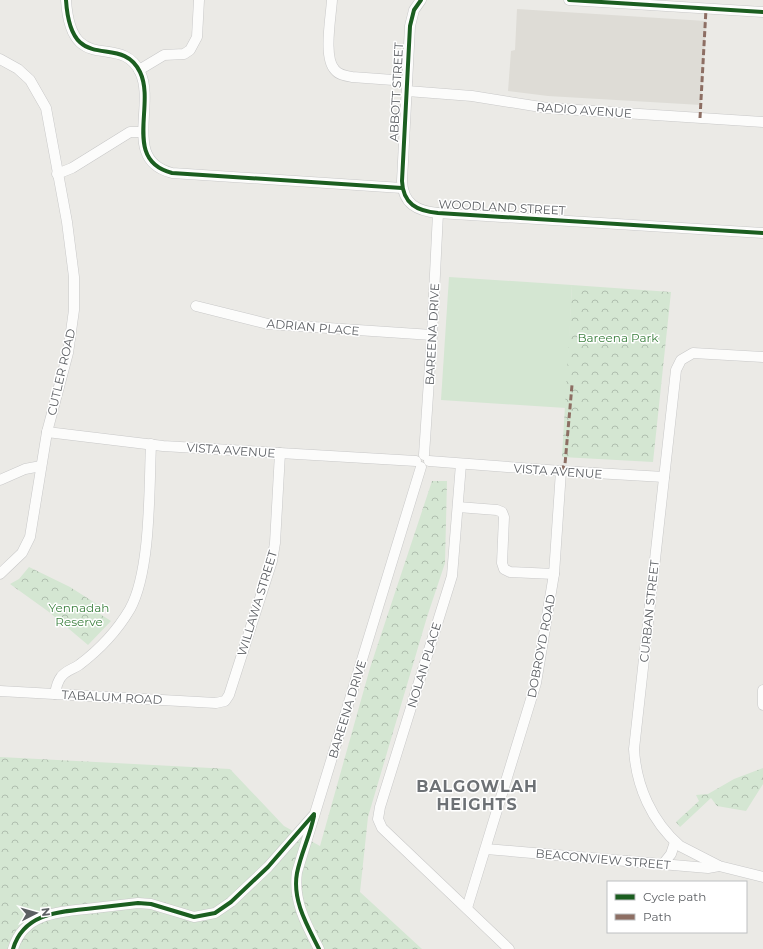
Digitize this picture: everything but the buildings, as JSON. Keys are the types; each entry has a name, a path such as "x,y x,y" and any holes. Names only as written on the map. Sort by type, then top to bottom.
{"street":[{"path":"139,70 164,55 184,54 190,50 197,37 199,0"},
{"path":"332,0 328,53 331,65 335,70 339,74 352,78 407,81"},
{"name":"ABBOTT STREET","path":"402,188 411,17 421,0"},
{"path":"569,0 763,12"},
{"path":"68,3 70,29 78,41 90,49 119,54 139,70 144,86 143,132 145,151 149,159 159,168 172,173 402,188"},
{"name":"CUTLER ROAD","path":"0,59 18,69 26,76 40,96 46,108 72,252 74,310 68,353 47,432 30,537 22,553 0,574"},
{"name":"RADIO AVENUE","path":"407,91 472,96 547,108 763,122"},
{"path":"57,174 72,168 130,132 143,132"},
{"name":"WOODLAND STREET","path":"402,188 406,199 416,209 438,213 763,233"},
{"name":"BAREENA DRIVE","path":"319,949 301,913 296,892 297,872 422,461 432,335 438,213"},
{"name":"ADRIAN PLACE","path":"196,306 268,324 432,335"},
{"name":"CURBAN STREET","path":"763,357 698,353 688,355 681,360 675,376 634,749 639,782 646,800 663,829 675,842 719,866 763,877"},
{"name":"VISTA AVENUE","path":"47,432 151,444 422,461 561,472 664,477"},
{"path":"55,694 57,683 62,675 78,666 99,649 117,628 130,608 140,580 145,559 151,444"},
{"name":"WILLAWA STREET","path":"225,701 229,695 272,561 275,543 280,453"},
{"name":"NOLAN PLACE","path":"461,464 452,576 379,810 378,819 382,828 407,854 467,908 509,949"},
{"path":"0,480 25,469 41,466"},
{"name":"DOBROYD ROAD","path":"467,908 536,683 554,574 561,472"},
{"path":"458,506 497,510 502,512 504,517 502,563 504,569 510,572 554,574"},
{"path":"763,690 763,706"},
{"name":"TABALUM ROAD","path":"0,691 216,703 225,701"},
{"path":"14,949 17,939 25,928 36,919 52,913 138,903 151,904 194,916 215,913 235,898 291,842 314,814"},
{"path":"291,842 300,839 303,842 304,848"},
{"path":"663,864 671,854 675,842"},
{"name":"BEACONVIEW STREET","path":"486,849 708,868 719,866"}],"shaded area":[{"path":"517,9 706,21 701,105 548,96 508,91 511,51 515,50"}],"green space":[{"path":"449,277 572,285 566,408 441,400"},
{"name":"Bareena Park","path":"572,285 671,292 653,462 562,457"},
{"path":"432,481 447,481 445,563 427,617 368,817 360,892 422,949 0,949 0,757 230,769 284,826 320,846 370,668"},
{"name":"Yennadah Reserve","path":"29,567 70,587 103,608 100,614 111,621 88,645 49,612 10,584 19,579"},
{"path":"763,768 763,784 746,811 717,806 711,798 680,827 676,822 699,801 696,795 708,794 734,779"}],"marked path":[{"path":"700,118 706,9"},
{"path":"561,471 565,464 572,385"}],"cycle path":[{"path":"66,0 70,24 77,39 86,47 121,55 131,60 140,72 144,85 145,100 143,130 144,144 148,156 157,166 172,173 402,188"},
{"path":"421,0 414,10 410,26 402,181 405,195 412,205 430,212 438,213 763,233"},
{"path":"569,0 763,12"},
{"path":"13,949 24,929 32,922 42,917 63,912 138,903 151,904 194,917 215,913 231,902 268,867 314,814"},
{"path":"314,816 297,873 296,883 302,912 319,949"}],"district":[{"name":"BALGOWLAH HEIGHTS","path":"477,795"}]}
